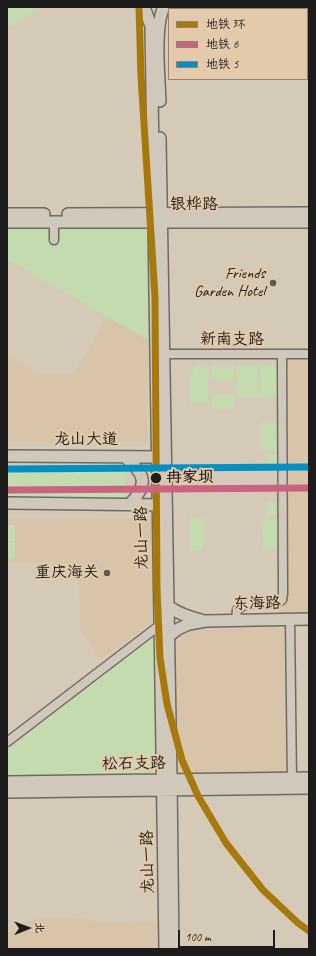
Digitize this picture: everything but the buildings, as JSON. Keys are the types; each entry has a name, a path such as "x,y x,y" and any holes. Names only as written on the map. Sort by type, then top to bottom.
{"main road":[{"name":"龙山一路","path":"144,7 151,26 158,217"},
{"name":"龙山一路","path":"164,7 161,12 158,26 159,354 162,505 160,625 173,949"},
{"name":"银桦路","path":"7,222 309,213"},
{"name":"银桦路","path":"7,214 309,222"},
{"name":"龙山大道","path":"7,456 161,457"},
{"path":"125,457 136,467 142,476 143,486 138,496 130,504"},
{"path":"7,503 162,505"},
{"name":"龙山一路","path":"162,505 168,606 165,949"},
{"name":"东海路","path":"168,606 189,621 309,619"},
{"path":"168,636 189,621"},
{"name":"松石支路","path":"7,792 167,785 292,783 309,778"},
{"name":"松石支路","path":"7,782 167,785"},
{"name":"松石支路","path":"292,783 309,788"}],"street":[{"path":"54,221 54,240"},
{"name":"新南支路","path":"159,354 309,354"},
{"path":"236,620 236,610 242,605 276,604 282,600 282,354"},
{"path":"290,619 292,783"},
{"path":"7,742 160,625"}],"shaded area":[{"path":"107,316 148,340 147,442 7,442 7,352 35,373 74,373"},
{"path":"278,360 309,360 309,613 280,613"},
{"path":"155,518 156,620 100,660 80,628 79,563 7,563 7,519"},
{"path":"286,627 289,773 176,774 175,643 191,629"},
{"path":"50,917 90,919 96,923 160,921 161,949 7,949 7,932 20,932 22,925 37,919"}],"green space":[{"path":"7,7 42,7 7,28"},
{"path":"147,228 148,340 7,259 7,229"},
{"path":"237,365 257,365 258,397 237,397"},
{"path":"260,365 276,365 277,396 260,397"},
{"path":"196,366 208,366 208,403 190,403 190,375"},
{"path":"212,366 234,366 234,380 212,380"},
{"path":"212,395 234,395 234,409 212,409"},
{"path":"261,422 277,422 278,451 261,451"},
{"path":"266,454 277,454 277,468 266,468"},
{"path":"7,466 126,467 125,499 8,498"},
{"path":"267,502 278,502 278,515 267,516"},
{"path":"190,517 203,517 203,550 190,550"},
{"path":"262,519 279,519 279,548 263,548"},
{"path":"7,525 15,525 15,541 7,541"},
{"path":"7,542 15,542 15,558 7,558"},
{"path":"156,632 159,778 7,779 7,751"}],"metro line":[{"name":"环","path":"139,7 141,76 155,297 157,590 160,658 167,704 182,760 198,796 226,843 263,890 298,923 309,931"},
{"name":"5","path":"7,469 309,467"},
{"name":"6","path":"7,490 309,488"}],"place":[{"name":"Friends Garden Hotel","path":"273,283"},
{"name":"冉家坝","path":"156,478"},
{"name":"重庆海关","path":"107,573"}]}
